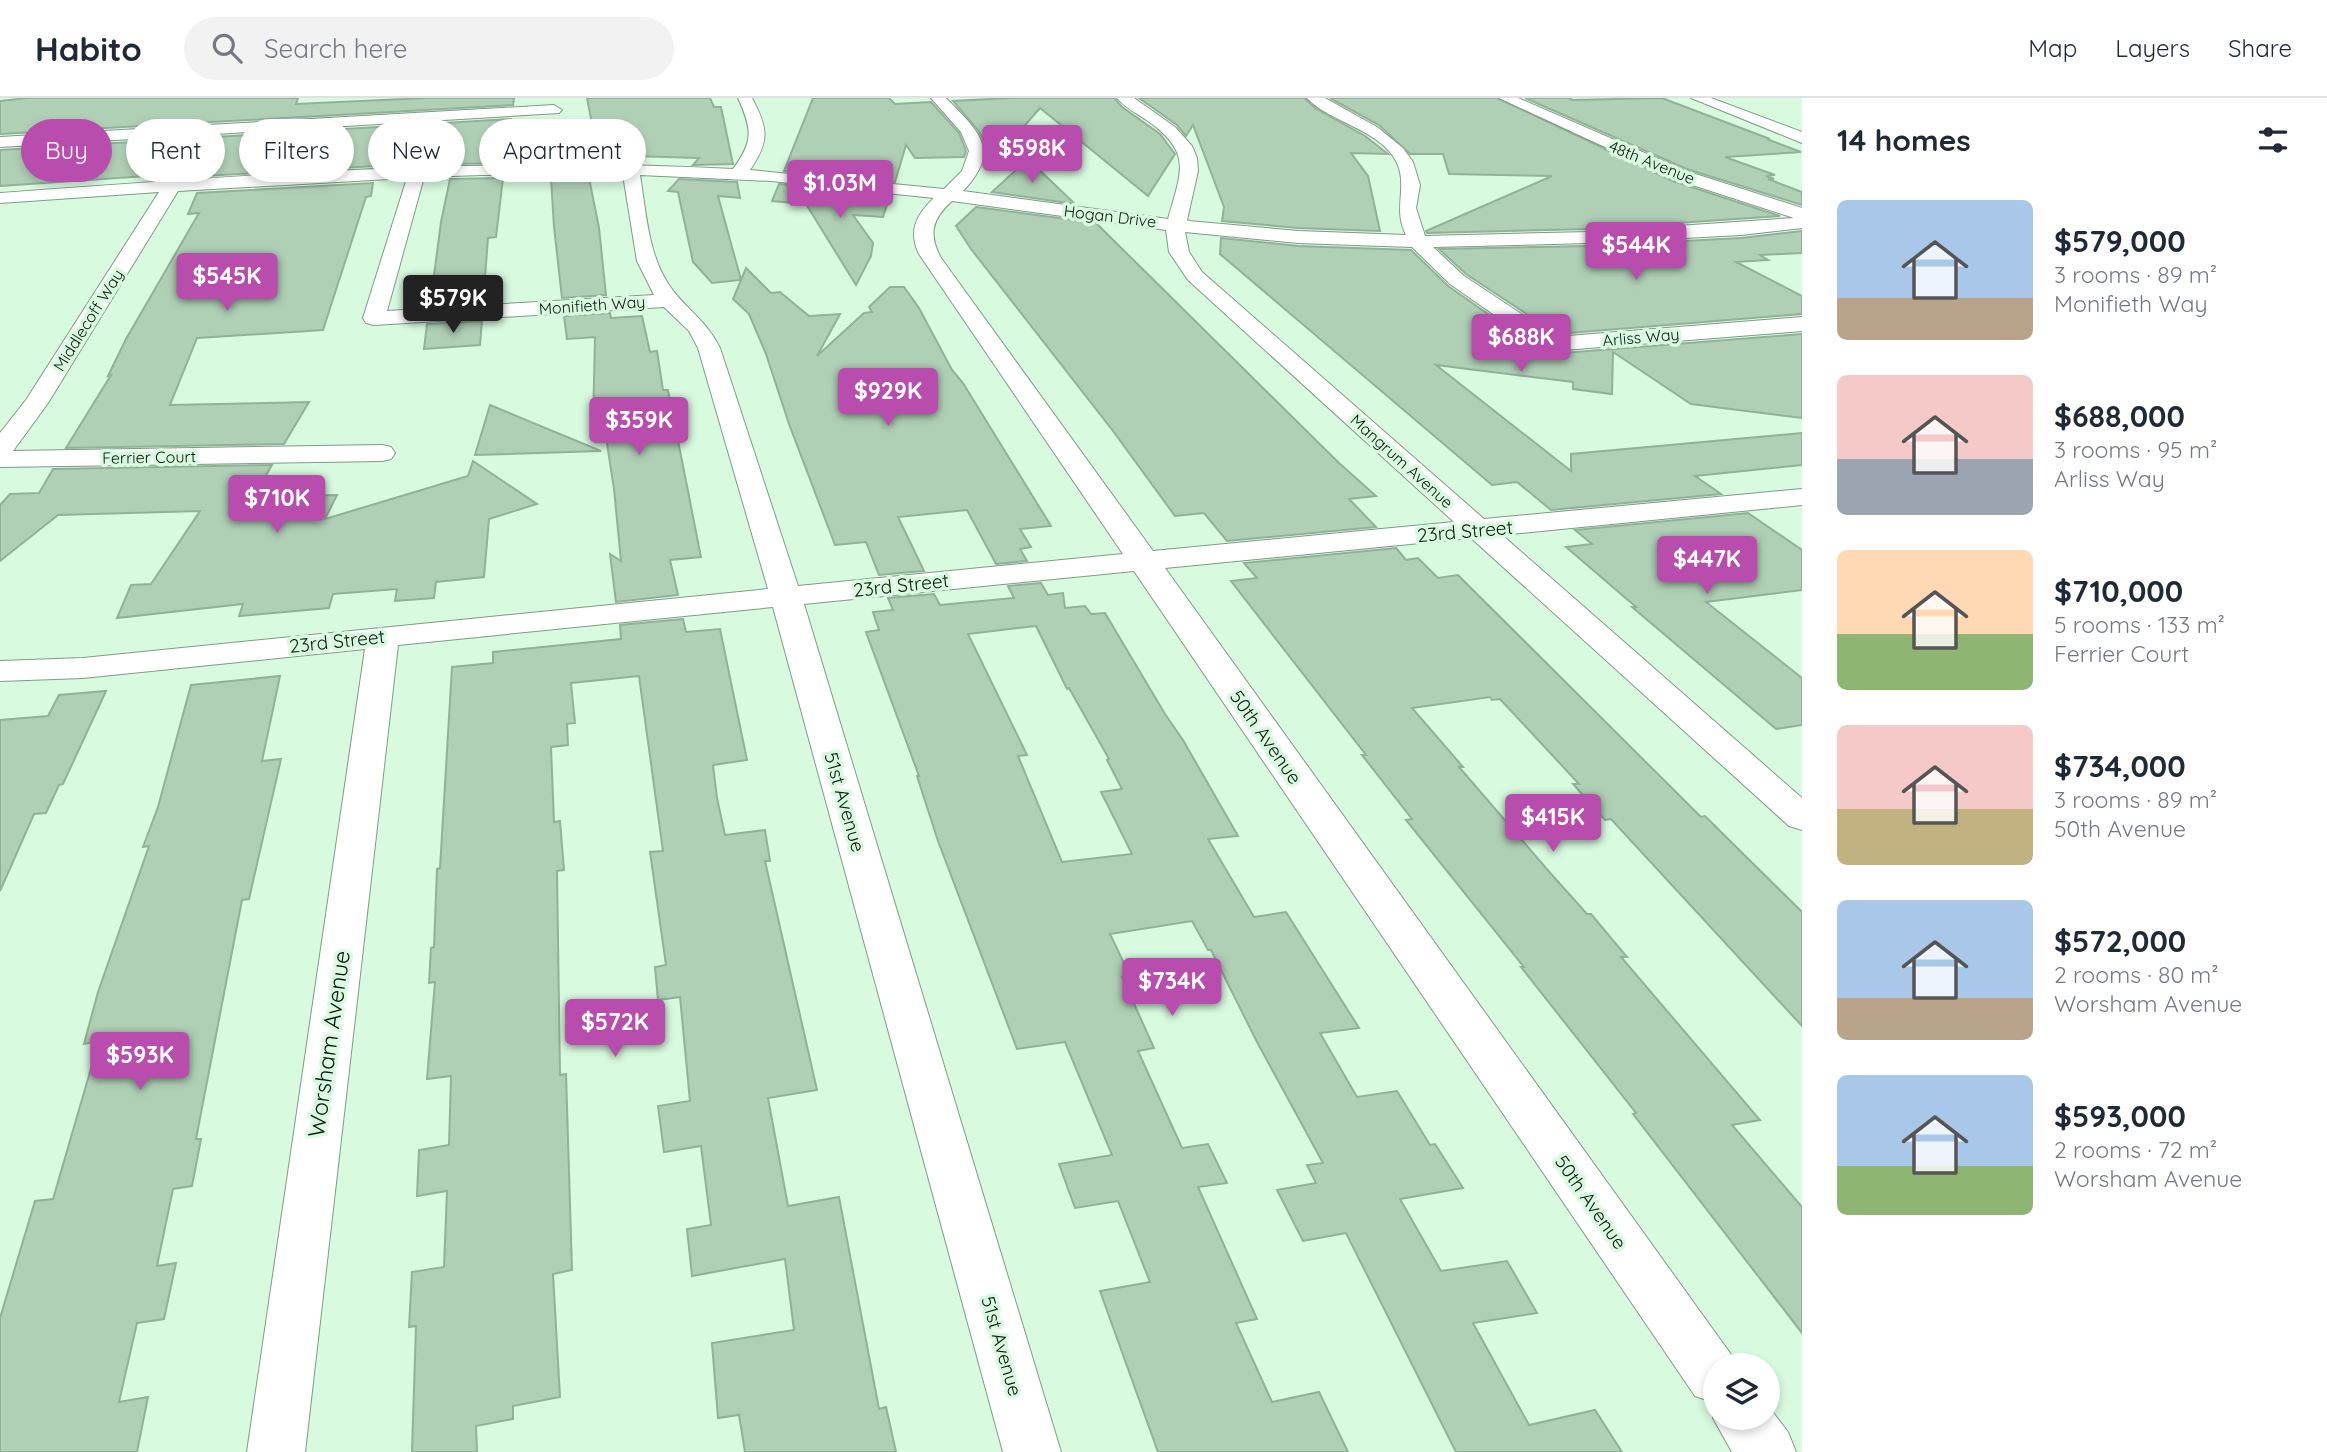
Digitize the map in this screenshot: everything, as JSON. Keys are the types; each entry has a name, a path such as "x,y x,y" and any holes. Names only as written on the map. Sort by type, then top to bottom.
{"street":[{"path":"739,173 757,147 760,134 758,123 745,98"},
{"name":"50th Avenue","path":"938,98 972,136 978,147 978,159 972,171 926,219 922,228 926,248 1703,1361"},
{"name":"Mangrum Avenue","path":"1124,98 1171,132 1189,156 1190,170 1174,239 1177,252 1195,276 1802,818"},
{"name":"Arliss Way","path":"1314,98 1371,130 1391,145 1405,162 1411,185 1407,208 1410,225 1419,243 1457,280 1551,344 1802,324"},
{"name":"48th Avenue","path":"1506,98 1680,174 1802,214"},
{"path":"1698,98 1802,138"},
{"path":"0,142 553,104"},
{"name":"Hogan Drive","path":"646,169 739,173 1297,237 1419,243 1544,240 1802,222"},
{"name":"Hogan Drive","path":"0,198 368,173"},
{"name":"Monifieth Way","path":"414,182 374,318 671,300"},
{"name":"51st Avenue","path":"633,182 650,272 659,288 691,317 709,348 786,596 1032,1452"},
{"name":"Middlecoff Way","path":"0,451 36,403 172,186"},
{"path":"0,406 36,403"},
{"name":"Ferrier Court","path":"0,459 382,453"},
{"name":"23rd Street","path":"0,671 83,668 1143,561 1799,500"},
{"name":"Worsham Avenue","path":"276,1452 383,636"},
{"path":"1751,1430 1767,1452"}],"building":[{"path":"27,98 298,98 296,104 426,98 514,98 513,105 225,121 225,119 126,119 126,127 112,128 112,119 21,119 21,133 0,134 0,101"},
{"path":"587,98 710,98 714,107 721,107 733,164 693,165 699,158 646,156 646,119 591,119"},
{"path":"813,98 889,98 895,104 931,102 959,133 966,151 964,157 915,158 906,145 895,182 784,171"},
{"path":"1114,98 1122,107 1160,134 1175,154 1148,196 1040,108 999,155 986,156 984,141 978,130 953,101"},
{"path":"1139,98 1304,98 1315,108 1365,136 1388,154 1351,153 1368,176 1380,231 1298,228 1222,221 1224,207 1193,125 1186,136 1177,125"},
{"path":"1330,98 1497,98 1673,181 1780,216 1590,229 1427,233 1426,231 1552,176 1449,174 1443,154 1410,154 1379,125"},
{"path":"1525,98 1662,98 1770,139 1767,139 1801,152 1725,157 1775,175 1766,176 1802,192 1802,205 1687,169"},
{"path":"479,121 479,164 465,164 465,122"},
{"path":"368,128 368,166 354,167 354,129"},
{"path":"225,136 239,136 239,174 225,175"},
{"path":"126,142 126,177 112,178 112,143"},
{"path":"21,149 21,182 59,182 0,186 0,150"},
{"path":"1028,159 1075,204 992,192"},
{"path":"465,179 503,182 496,237 488,238 483,303 430,306 449,182 465,182"},
{"path":"679,179 737,182 740,198 718,196 741,280 712,283 693,262 678,192 668,191"},
{"path":"551,182 590,182 599,228 606,295 562,298"},
{"path":"373,183 371,196 366,197 323,330 197,338 170,405 309,402 284,444 66,448 111,375 108,376 126,339 199,213 188,214 197,193"},
{"path":"779,184 890,196 883,217 853,215 873,243 871,256 856,285 806,204 772,201"},
{"path":"976,207 1096,223 1339,463 1376,496 1349,499 1376,527 1227,541 1204,513 1175,516 956,226"},
{"path":"1802,231 1802,253 1760,255 1768,260 1736,262 1802,296 1802,314 1557,334 1466,274 1439,249 1590,246 1741,238"},
{"path":"1221,238 1298,246 1411,250 1448,286 1541,351 1550,354 1802,334 1802,418 1691,404 1613,352 1612,394 1573,389 1573,382 1436,365 1571,471 1571,454 1802,433 1802,465 1695,476 1721,494 1551,510 1517,482 1492,485 1220,254"},
{"path":"746,268 771,293 780,292 809,316 840,314 817,356 864,313 872,312 869,307 890,287 904,287 919,308 952,370 963,383 1051,526 1020,529 1031,547 1020,549 1027,561 996,564 967,510 898,517 924,571 879,575 866,542 835,545 789,424 766,354 749,314 733,299"},
{"path":"610,313 611,318 642,316 650,352 657,351 663,390 668,390 701,557 670,560 678,595 616,602 610,554 621,561 614,489 604,424 593,425 595,337 567,339 564,316"},
{"path":"482,321 480,345 424,349 427,324"},
{"path":"490,405 601,451 475,455"},
{"path":"473,461 537,504 489,519 484,577 436,582 434,598 395,601 397,589 333,594 329,608 239,616 243,604 117,618 131,585 151,584 200,511 58,515 0,561 0,505 10,494 39,493 53,469 272,465 262,482 296,481 286,496 337,495 325,519 468,476"},
{"path":"1748,513 1802,550 1802,590 1706,602 1802,678 1802,725 1776,729 1632,607 1636,607 1566,547 1592,544 1575,530"},
{"path":"1396,548 1406,560 1418,558 1438,578 1458,575 1701,817 1705,816 1802,912 1802,1026 1611,819 1605,820 1573,784 1579,784 1500,699 1492,700 1490,697 1412,708 1552,875 1587,914 1591,914 1627,957 1621,957 1760,1120 1732,1125 1802,1207 1802,1333 1633,1114 1636,1113 1521,967 1524,967 1406,820 1412,819 1362,755 1366,755 1231,581 1257,578 1244,563"},
{"path":"1041,583 1048,595 1063,593 1065,608 1085,606 1091,614 1105,613 1238,836 1208,839 1254,917 1286,912 1359,1028 1320,1033 1357,1097 1397,1091 1430,1145 1435,1144 1463,1188 1400,1199 1441,1271 1507,1261 1537,1313 1473,1323 1529,1425 1595,1410 1622,1452 1456,1452 1346,1233 1303,1241 1277,1190 1316,1183 1307,1165 1323,1163 1257,1042 1211,950 1208,950 1192,921 1110,934 1130,976 1122,977 1154,1048 1138,1051 1182,1148 1208,1144 1227,1183 1198,1187 1257,1319 1236,1323 1272,1402 1319,1392 1348,1452 1158,1452 1100,1291 1150,1282 1118,1201 1075,1208 1059,1164 1112,1155 1065,1042 1017,1049 938,841 919,776 866,632 879,630 873,612 893,610 888,598 934,594 940,605 1014,598 1008,586","holes":["1036,626 1067,689 1069,688 1109,759 1107,760 1122,789 1101,792 1132,854 1062,862 1018,756 1027,755 968,634"]},
{"path":"683,619 686,632 720,629 747,760 713,765 717,798 725,835 765,830 770,861 765,861 817,1090 768,1098 788,1206 839,1197 879,1409 886,1407 896,1452 745,1452 739,1415 718,1418 712,1343 794,1330 785,1259 692,1276 687,1229 711,1225 701,1146 664,1152 658,1106 690,1101 680,997 658,1000 655,967 666,965 650,852 663,851 639,676 571,683 575,723 567,724 568,745 551,747 554,822 560,821 564,870 557,871 560,1075 566,1074 572,1270 553,1274 560,1397 513,1406 513,1419 476,1426 477,1452 412,1452 416,1326 409,1327 412,1272 444,1267 447,1191 417,1196 419,1150 449,1145 451,1076 427,1079 435,982 429,983 431,948 434,947 437,869 440,868 452,667 493,663 493,652 621,639 620,625"},
{"path":"280,676 262,761 281,759 249,899 242,900 196,1139 201,1139 192,1186 173,1189 157,1266 176,1263 164,1319 137,1323 119,1402 148,1397 137,1452 0,1452 0,1318 35,1201 53,1199 99,1041 84,1044 98,992 149,846 143,847 158,807 191,685"},
{"path":"106,691 63,784 59,785 46,813 34,814 0,891 0,720 48,716 59,695"}]}
